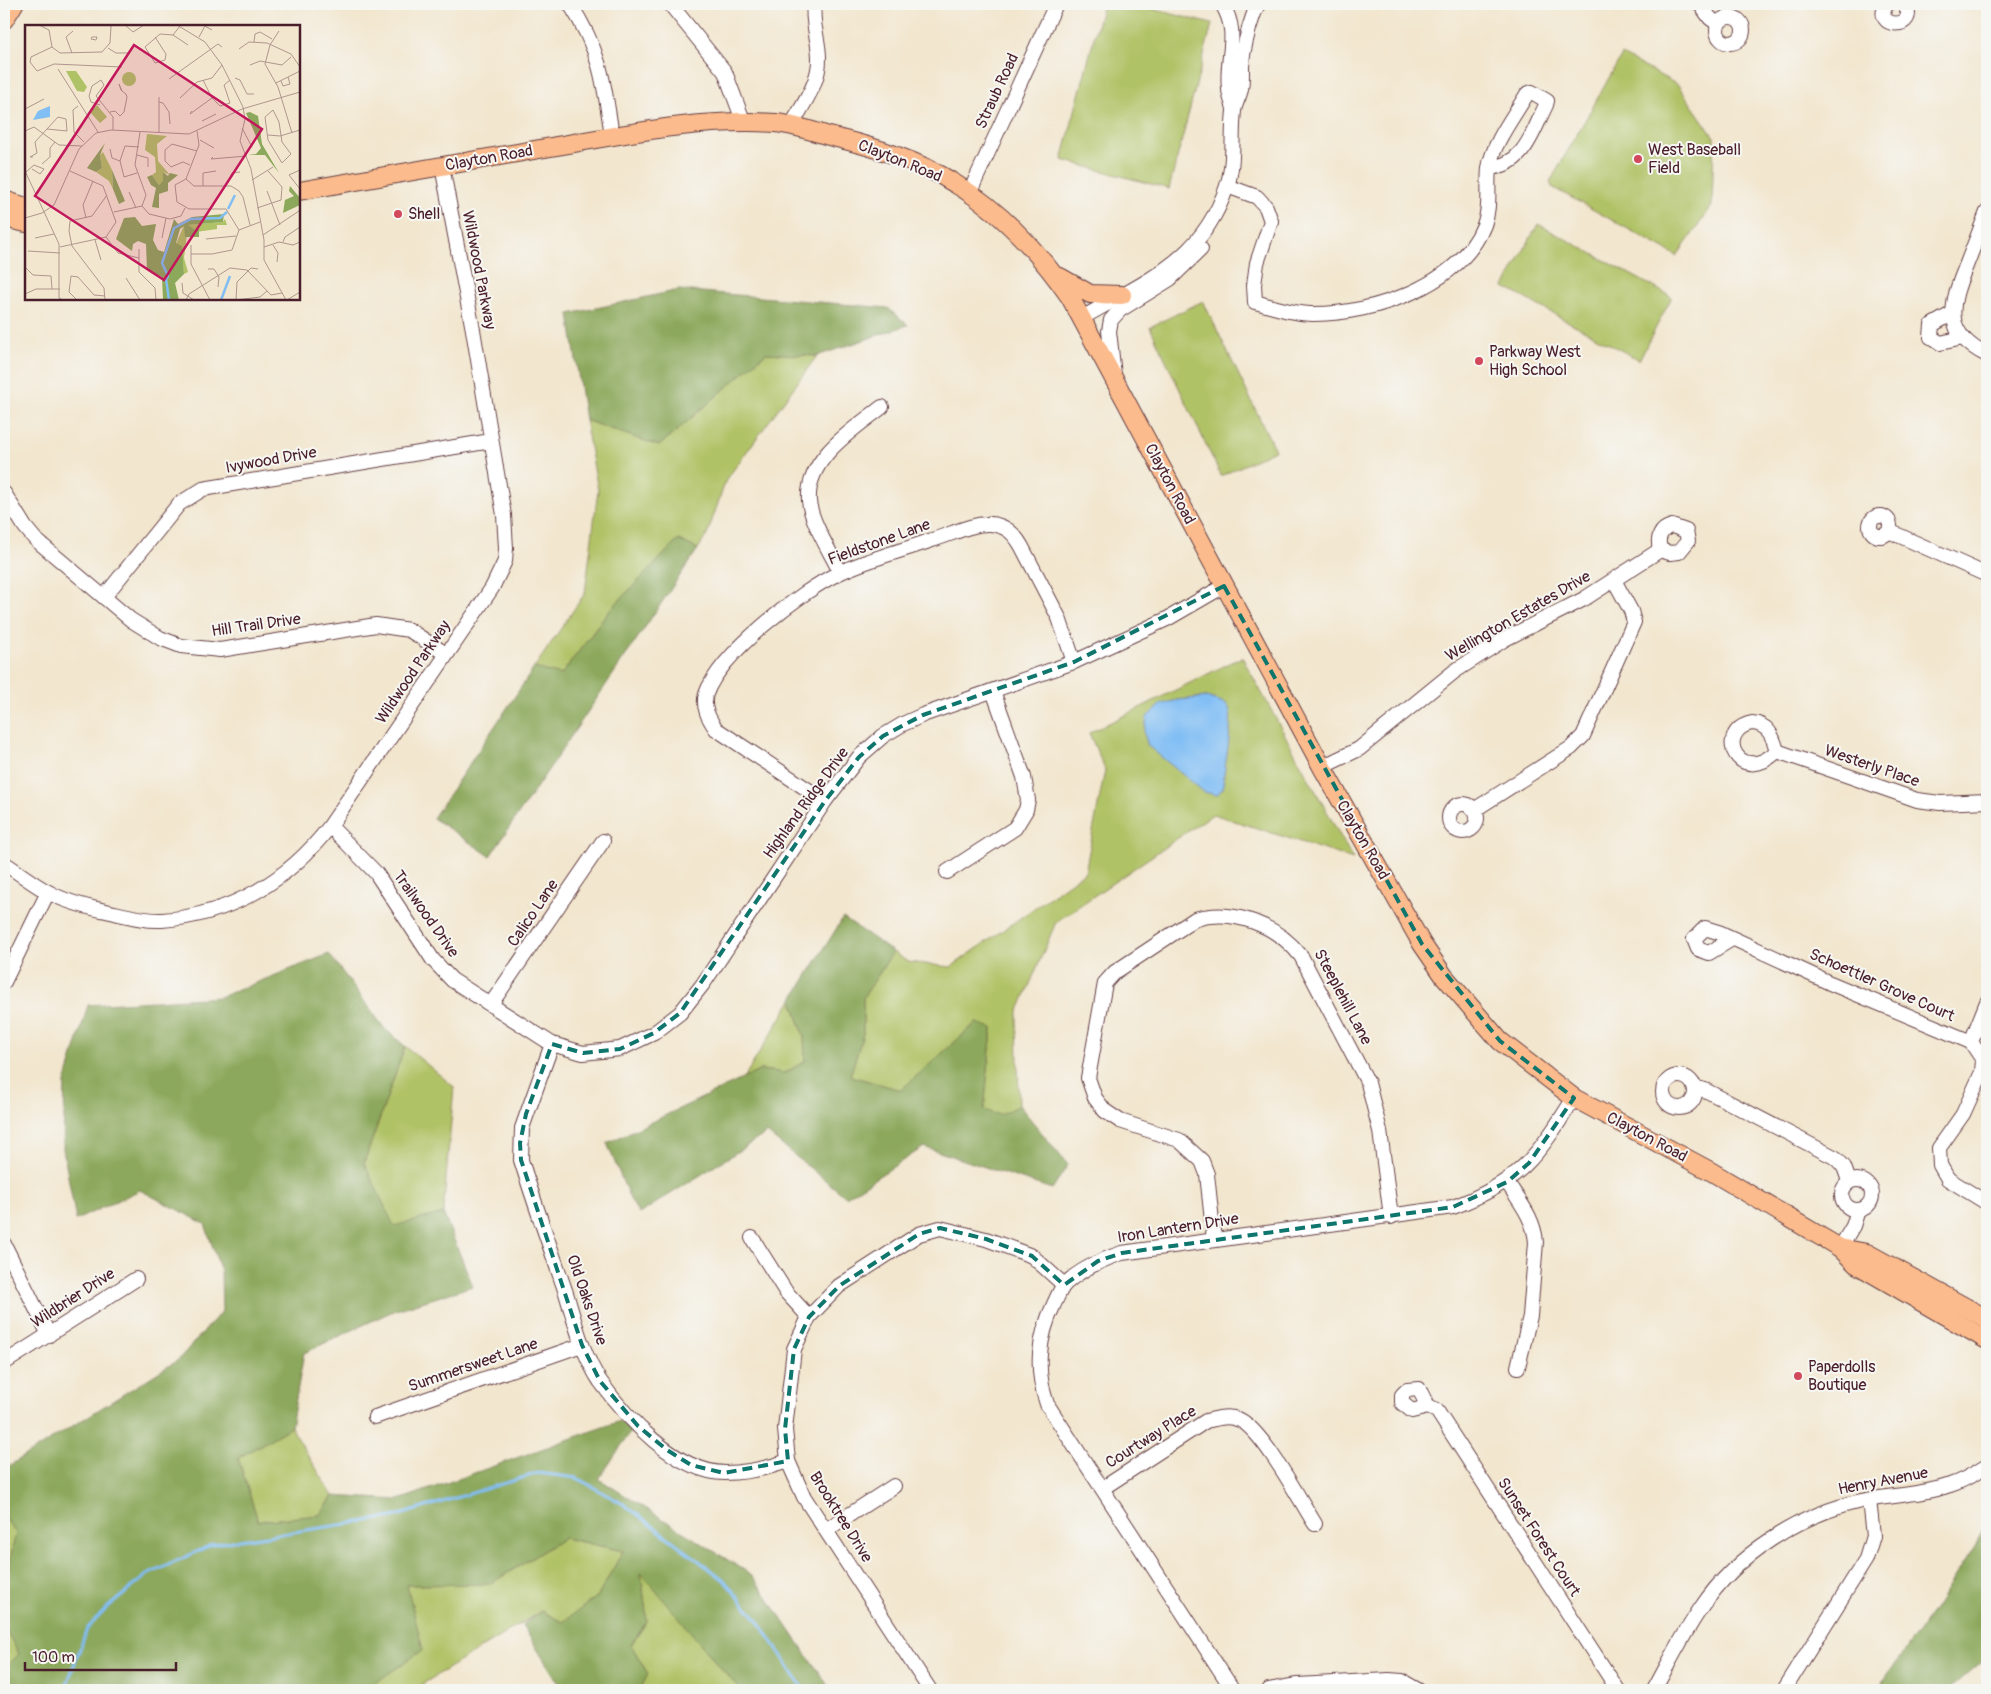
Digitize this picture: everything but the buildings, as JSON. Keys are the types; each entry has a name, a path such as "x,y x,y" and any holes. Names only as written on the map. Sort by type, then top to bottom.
{"main road":[{"path":"4,20 14,4"},
{"name":"Clayton Road","path":"300,191 612,136 698,124 744,123 777,123 859,143 909,161 954,183 1021,237 1053,272 1082,318 1322,767 1422,944 1444,976 1500,1041 1574,1098 1712,1172 1840,1248 1856,1264 1987,1340"},
{"path":"4,200 25,207"},
{"path":"4,218 25,223"},
{"path":"1053,272 1071,285 1090,294 1122,295"},
{"name":"Clayton Road","path":"1840,1248 1867,1253 1987,1319"}],"street":[{"path":"570,4 588,33 597,55 612,136"},
{"path":"670,4 725,72 744,123"},
{"path":"791,126 817,76 819,66 812,16 814,4"},
{"name":"Straub Road","path":"969,194 1056,4"},
{"path":"986,176 1062,4"},
{"path":"1082,318 1163,272 1189,250 1201,237 1227,186 1232,159 1234,108 1229,90 1232,44 1231,19 1222,4"},
{"path":"1234,108 1241,90 1242,55 1258,4"},
{"path":"1251,25 1265,4"},
{"path":"1700,4 1710,18 1718,24"},
{"path":"1887,4 1884,16 1888,22 1895,24 1902,22 1907,16 1907,9 1904,4"},
{"path":"1227,186 1257,197 1266,207 1271,221 1257,263 1254,285 1255,302 1281,310 1326,314 1351,312 1392,302 1423,286 1446,271 1468,252 1484,224 1490,193 1489,168 1496,148 1526,94 1532,92 1544,98 1547,101 1546,105 1520,155 1511,163 1489,168"},
{"name":"Wildwood Parkway","path":"4,863 48,892 80,905 131,917 161,920 189,916 241,900 266,886 287,872 313,848 330,826 492,588 504,561 506,548 504,515 473,330 442,166"},
{"path":"1987,212 1954,296 1953,313 1960,334 1987,355"},
{"path":"1114,378 1109,331 1111,320 1120,310 1170,279 1191,261 1203,248 1208,225"},
{"path":"1953,313 1932,326 1931,336 1940,344 1960,334"},
{"path":"840,572 809,502 812,479 823,458 882,407"},
{"name":"Ivywood Drive","path":"104,597 179,504 203,489 491,441"},
{"name":"Hill Trail Drive","path":"4,493 25,527 35,539 131,620 160,638 197,649 220,650 376,625 409,630 446,654"},
{"name":"Fieldstone Lane","path":"825,801 716,729 707,712 705,702 706,694 713,681 734,654 754,634 780,611 811,589 840,572 971,528 988,524 999,525 1016,537 1022,547 1058,618 1074,662"},
{"path":"1889,531 1987,575"},
{"name":"Wellington Estates Drive","path":"1322,767 1359,749 1455,671 1505,639 1584,599 1660,550"},
{"path":"1474,810 1571,748 1583,736 1634,622 1631,610 1614,580"},
{"name":"Highland Ridge Drive","path":"552,1044 583,1053 620,1049 654,1033 680,1013 703,984 825,801 859,757 883,736 903,724 924,715 1074,662 1167,619 1224,586"},
{"path":"947,872 1015,828 1026,810 1028,795 1024,777 993,690"},
{"name":"Westerly Place","path":"1777,751 1917,800 1940,803 1987,801"},
{"name":"Trailwood Drive","path":"330,826 376,873 433,960 452,980 552,1044"},
{"name":"Calico Lane","path":"491,1004 603,842"},
{"path":"4,982 48,892"},
{"name":"Steeplehill Lane","path":"1214,1240 1206,1174 1202,1161 1179,1140 1120,1121 1105,1111 1095,1098 1088,1078 1105,983 1123,966 1194,919 1207,915 1232,916 1267,928 1293,945 1301,956 1368,1083 1380,1131 1391,1217"},
{"name":"Schoettler Grove Court","path":"1732,939 1971,1042"},
{"path":"1987,1002 1971,1042 1983,1060 1982,1072 1963,1114 1940,1148 1940,1165 1948,1179 1987,1203"},
{"name":"Old Oaks Drive","path":"552,1044 522,1128 521,1160 582,1346 600,1381 638,1426 679,1459 724,1473 769,1468 788,1461"},
{"path":"1694,1087 1716,1096 1836,1158 1844,1166 1849,1181"},
{"name":"Iron Lantern Drive","path":"1233,1690 1047,1404 1040,1383 1040,1344 1049,1314 1064,1285 1098,1261 1122,1253 1391,1217 1453,1207 1482,1197 1507,1182 1529,1163 1547,1140 1574,1098"},
{"path":"1849,1181 1864,1181 1872,1193 1867,1207 1858,1210 1848,1208 1842,1199 1842,1189 1849,1181"},
{"path":"1507,1182 1530,1216 1535,1230 1536,1242 1530,1316 1518,1367"},
{"path":"1840,1248 1853,1226 1858,1210"},
{"name":"Brooktree Drive","path":"930,1690 804,1497 788,1461 786,1429 794,1349 809,1317 839,1286 919,1234 940,1228 970,1234 1032,1256 1064,1285"},
{"path":"752,1238 786,1292 809,1317"},
{"path":"4,1244 49,1335"},
{"name":"Wildbrier Drive","path":"4,1363 136,1278"},
{"name":"Summersweet Lane","path":"375,1417 582,1346"},
{"name":"Sunset Forest Court","path":"1428,1408 1437,1412 1618,1690"},
{"name":"Courtway Place","path":"1103,1488 1206,1421 1224,1416 1240,1420 1255,1432 1315,1524"},
{"name":"Henry Avenue","path":"1654,1690 1701,1607 1738,1566 1784,1531 1844,1505 1925,1492 1951,1485 1987,1466"},
{"path":"826,1530 894,1486"},
{"path":"1784,1690 1866,1559 1873,1536 1869,1500"},
{"path":"1269,1690 1298,1685 1389,1680 1402,1681 1418,1690"}],"highlighted area":[{"path":"1224,586 1422,944 1500,1041 1574,1098 1529,1163 1507,1182 1453,1207 1122,1253 1098,1261 1064,1285 1032,1256 986,1239 940,1228 919,1234 839,1286 809,1317 794,1349 785,1429 788,1461 724,1473 691,1465 667,1450 638,1426 600,1381 582,1345 521,1160 520,1143 526,1114 552,1044 583,1053 620,1049 654,1033 680,1013 825,801 859,757 883,736 923,715 1074,662"}],"green space":[{"path":"1103,4 1133,4 1212,24 1169,189 1062,160"},
{"name":"West Baseball Field","path":"1622,55 1678,85 1714,137 1712,206 1677,256 1552,187 1550,182"},
{"path":"1538,224 1672,297 1639,360 1504,287"},
{"path":"679,290 888,308 908,325 817,356 766,353 659,446 585,420 569,314"},
{"path":"1203,301 1275,450 1221,476 1150,327"},
{"path":"766,353 817,356 726,480 707,535 698,549 678,540 610,610 561,675 534,668 585,593 598,490 585,420 659,446"},
{"path":"678,540 698,549 490,856 433,818 534,668 561,675 610,610"},
{"path":"1242,657 1353,859 1213,814 1056,922 1017,1015 1019,1105 1000,1116 984,1111 992,1029 976,1023 901,1090 850,1076 863,1034 863,998 893,952 908,962 951,967 1085,872 1105,770 1089,733","holes":["1207,697 1227,704 1223,788 1178,700"]},
{"path":"843,918 893,952 863,998 863,1034 850,1076 901,1090 976,1023 992,1028 984,1110 1000,1115 1019,1105 1068,1165 1052,1189 924,1147 846,1197 767,1133 639,1214 630,1199 607,1143 761,1070 785,1073 805,1061 804,1036 792,1000"},
{"path":"329,954 385,1029 405,1046 364,1163 394,1226 443,1213 473,1286 393,1311 304,1353 291,1427 238,1458 258,1521 320,1515 333,1496 399,1500 620,1421 631,1431 599,1479 752,1575 831,1690 744,1690 731,1680 641,1573 647,1621 631,1645 648,1674 640,1690 563,1690 522,1625 541,1611 563,1622 598,1596 623,1551 564,1538 490,1584 407,1585 423,1650 372,1685 356,1690 4,1690 4,1669 19,1654 4,1626 4,1587 16,1533 4,1517 4,1469 178,1360 222,1311 221,1272 205,1224 140,1190 76,1220 63,1149 65,1083 88,1005 220,997"},
{"path":"792,1000 804,1036 805,1061 785,1073 761,1070 743,1079"},
{"path":"405,1046 454,1087 443,1213 394,1227 364,1163"},
{"path":"291,1427 333,1496 320,1515 258,1521 238,1458"},
{"path":"4,1517 16,1533 4,1587"},
{"path":"1987,1525 1987,1657 1949,1690 1877,1690 1935,1607"},
{"path":"564,1538 623,1551 598,1596 563,1623 541,1611 413,1690 356,1690 372,1685 406,1585 490,1584"},
{"path":"641,1572 731,1680 744,1690 640,1690 648,1674 631,1645 647,1621"},
{"path":"4,1626 19,1654 4,1669"}],"water":[{"path":"1207,697 1226,704 1229,709 1230,718 1223,788 1217,795 1204,792 1148,746 1144,733 1147,717 1161,704"}],"waterway":[{"path":"65,1690 87,1629 107,1608 147,1575 213,1544 393,1517 538,1473 577,1478 625,1505 723,1579 760,1623 804,1690"}],"place":[{"name":"West Baseball Field","path":"1638,159"},
{"name":"Shell","path":"398,214"},
{"name":"Parkway West High School","path":"1479,361"},
{"name":"Paperdolls Boutique","path":"1798,1376"}]}
